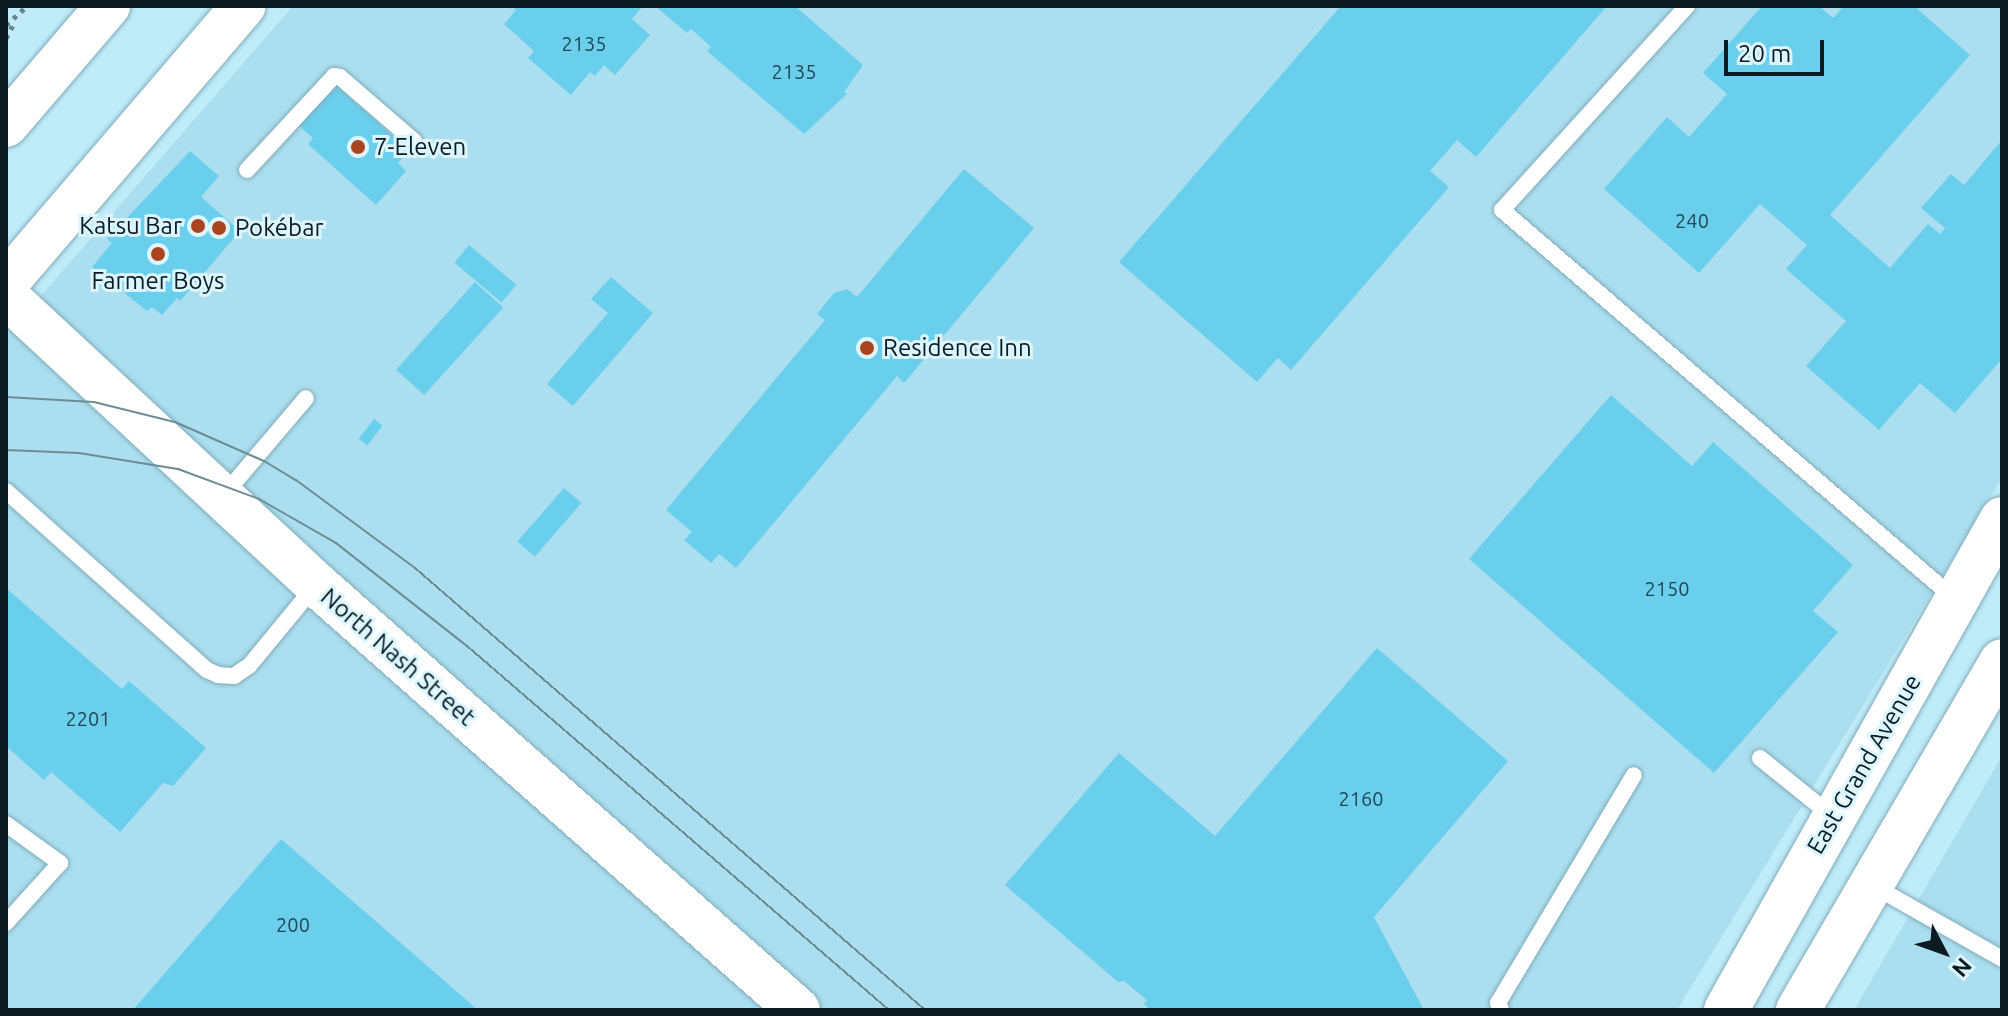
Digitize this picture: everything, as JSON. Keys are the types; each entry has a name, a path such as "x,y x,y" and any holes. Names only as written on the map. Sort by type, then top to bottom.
{"street":[{"path":"6,125 24,93 108,6"},
{"path":"6,283 243,6"},
{"name":"North Nash Street","path":"6,296 316,584 798,1010"},
{"name":"East Grand Avenue","path":"1726,1010 2002,519"},
{"path":"1798,1010 2002,661"},
{"path":"1811,856 1872,885"}],"lane":[{"path":"1687,6 1502,210 1957,600"},
{"path":"247,170 334,76 340,77 414,141"},
{"path":"222,497 306,398"},
{"path":"6,491 207,670 218,675 234,676 249,666 316,584"},
{"path":"1760,758 1833,817"},
{"path":"1501,1010 1498,1003 1634,775"},
{"path":"6,824 60,863 6,923"},
{"path":"1872,885 2002,959"}],"path":[{"path":"6,38 27,6"},
{"path":"6,25 15,20"}],"shaded area":[{"path":"293,6 2002,6 2002,478 1677,1010 6,1010 6,336"},
{"path":"2002,756 2002,1010 1854,1010"}],"building":[{"path":"512,6 643,6 632,19 650,35 615,75 604,65 595,76 590,72 571,95 528,58 534,51 504,24 516,10"},
{"path":"655,6 795,6 863,65 844,92 847,94 804,134 707,51 711,47 691,29 687,33"},
{"path":"1341,6 1607,6 1476,157 1457,140 1430,171 1449,187 1291,370 1278,358 1257,382 1119,262"},
{"path":"1762,6 1819,6 1833,18 1844,6 1914,6 1970,55 1830,215 1890,268 1928,224 1940,234 1945,228 1921,208 1951,174 1964,185 2002,140 2002,359 1955,413 1920,383 1879,430 1806,366 1846,321 1786,269 1807,245 1760,204 1699,273 1604,189 1667,117 1689,137 1727,94 1703,73"},
{"name":"7-Eleven","path":"335,85 409,150 398,163 406,171 376,205 308,144 313,138 299,126"},
{"path":"190,151 219,176 201,197 240,231 180,301 177,298 162,315 152,307 147,311 92,267 112,243 107,239"},
{"name":"Residence Inn","path":"964,169 1034,228 904,383 897,376 736,568 719,554 711,563 684,540 692,532 666,510 825,320 817,314 834,293 847,289 857,297"},
{"path":"469,245 516,285 502,302 454,263"},
{"path":"611,277 653,313 573,406 547,384 608,313 591,299"},
{"path":"475,282 503,307 424,395 396,370"},
{"path":"1611,395 1692,466 1713,442 1853,565 1813,611 1838,632 1714,773 1469,559"},
{"path":"374,419 383,426 367,445 359,439"},
{"path":"564,488 581,503 535,557 517,542"},
{"path":"6,588 122,689 129,681 206,748 173,786 163,783 120,832 51,772 44,780 6,746"},
{"path":"1377,648 1508,761 1374,917 1424,1010 1151,1010 1144,1004 1147,1000 1124,981 1118,982 1005,885 1119,753 1215,836"},
{"path":"281,839 478,1010 133,1010"}],"tram line":[{"path":"6,397 94,402 175,422 264,461 296,480 415,568 925,1010"},
{"path":"6,450 79,453 178,469 259,499 336,543 467,646 889,1010"}],"place":[{"name":"7-Eleven","path":"358,147"},
{"name":"Katsu Bar","path":"198,226"},
{"name":"Pokébar","path":"219,228"},
{"name":"Farmer Boys","path":"158,254"},
{"name":"Residence Inn","path":"867,348"}]}
